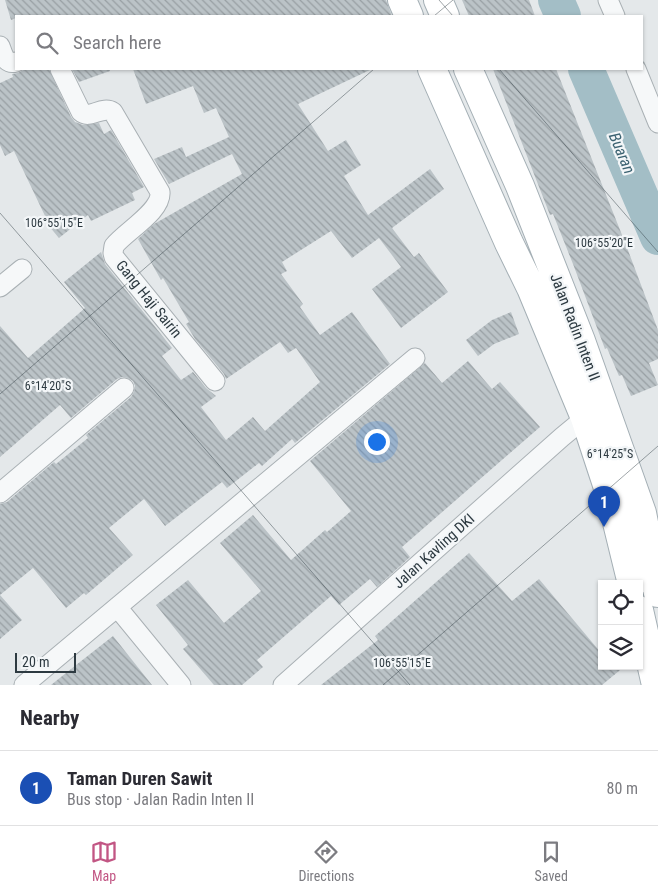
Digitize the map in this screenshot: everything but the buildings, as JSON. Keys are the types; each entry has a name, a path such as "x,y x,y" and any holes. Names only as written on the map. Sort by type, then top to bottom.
{"main road":[{"path":"402,0 409,15"},
{"path":"438,0 445,15"},
{"name":"Jalan Radin Inten II","path":"432,70 531,288 585,418 610,494 631,580"},
{"name":"Jalan Radin Inten II","path":"468,70 520,186 588,359 642,513 658,593"},
{"path":"642,625 656,685"}],"street":[{"path":"608,0 615,15"},
{"path":"0,46 7,61 15,62"},
{"name":"Gang Haji Sairin","path":"60,70 82,113 87,115 107,110 113,112 160,192 160,199 155,208 114,246 114,257 215,381"},
{"path":"636,70 658,122"},
{"path":"0,287 22,268"},
{"path":"24,685 414,358"},
{"path":"0,493 124,388"},
{"name":"Jalan Kavling DKI","path":"283,685 585,418"},
{"path":"117,607 181,685"}],"waterway":[{"name":"Buaran","path":"556,0 563,15"},
{"name":"Buaran","path":"586,70 658,237"}],"place":[{"name":"Taman Duren Sawit","path":"604,527"}]}
